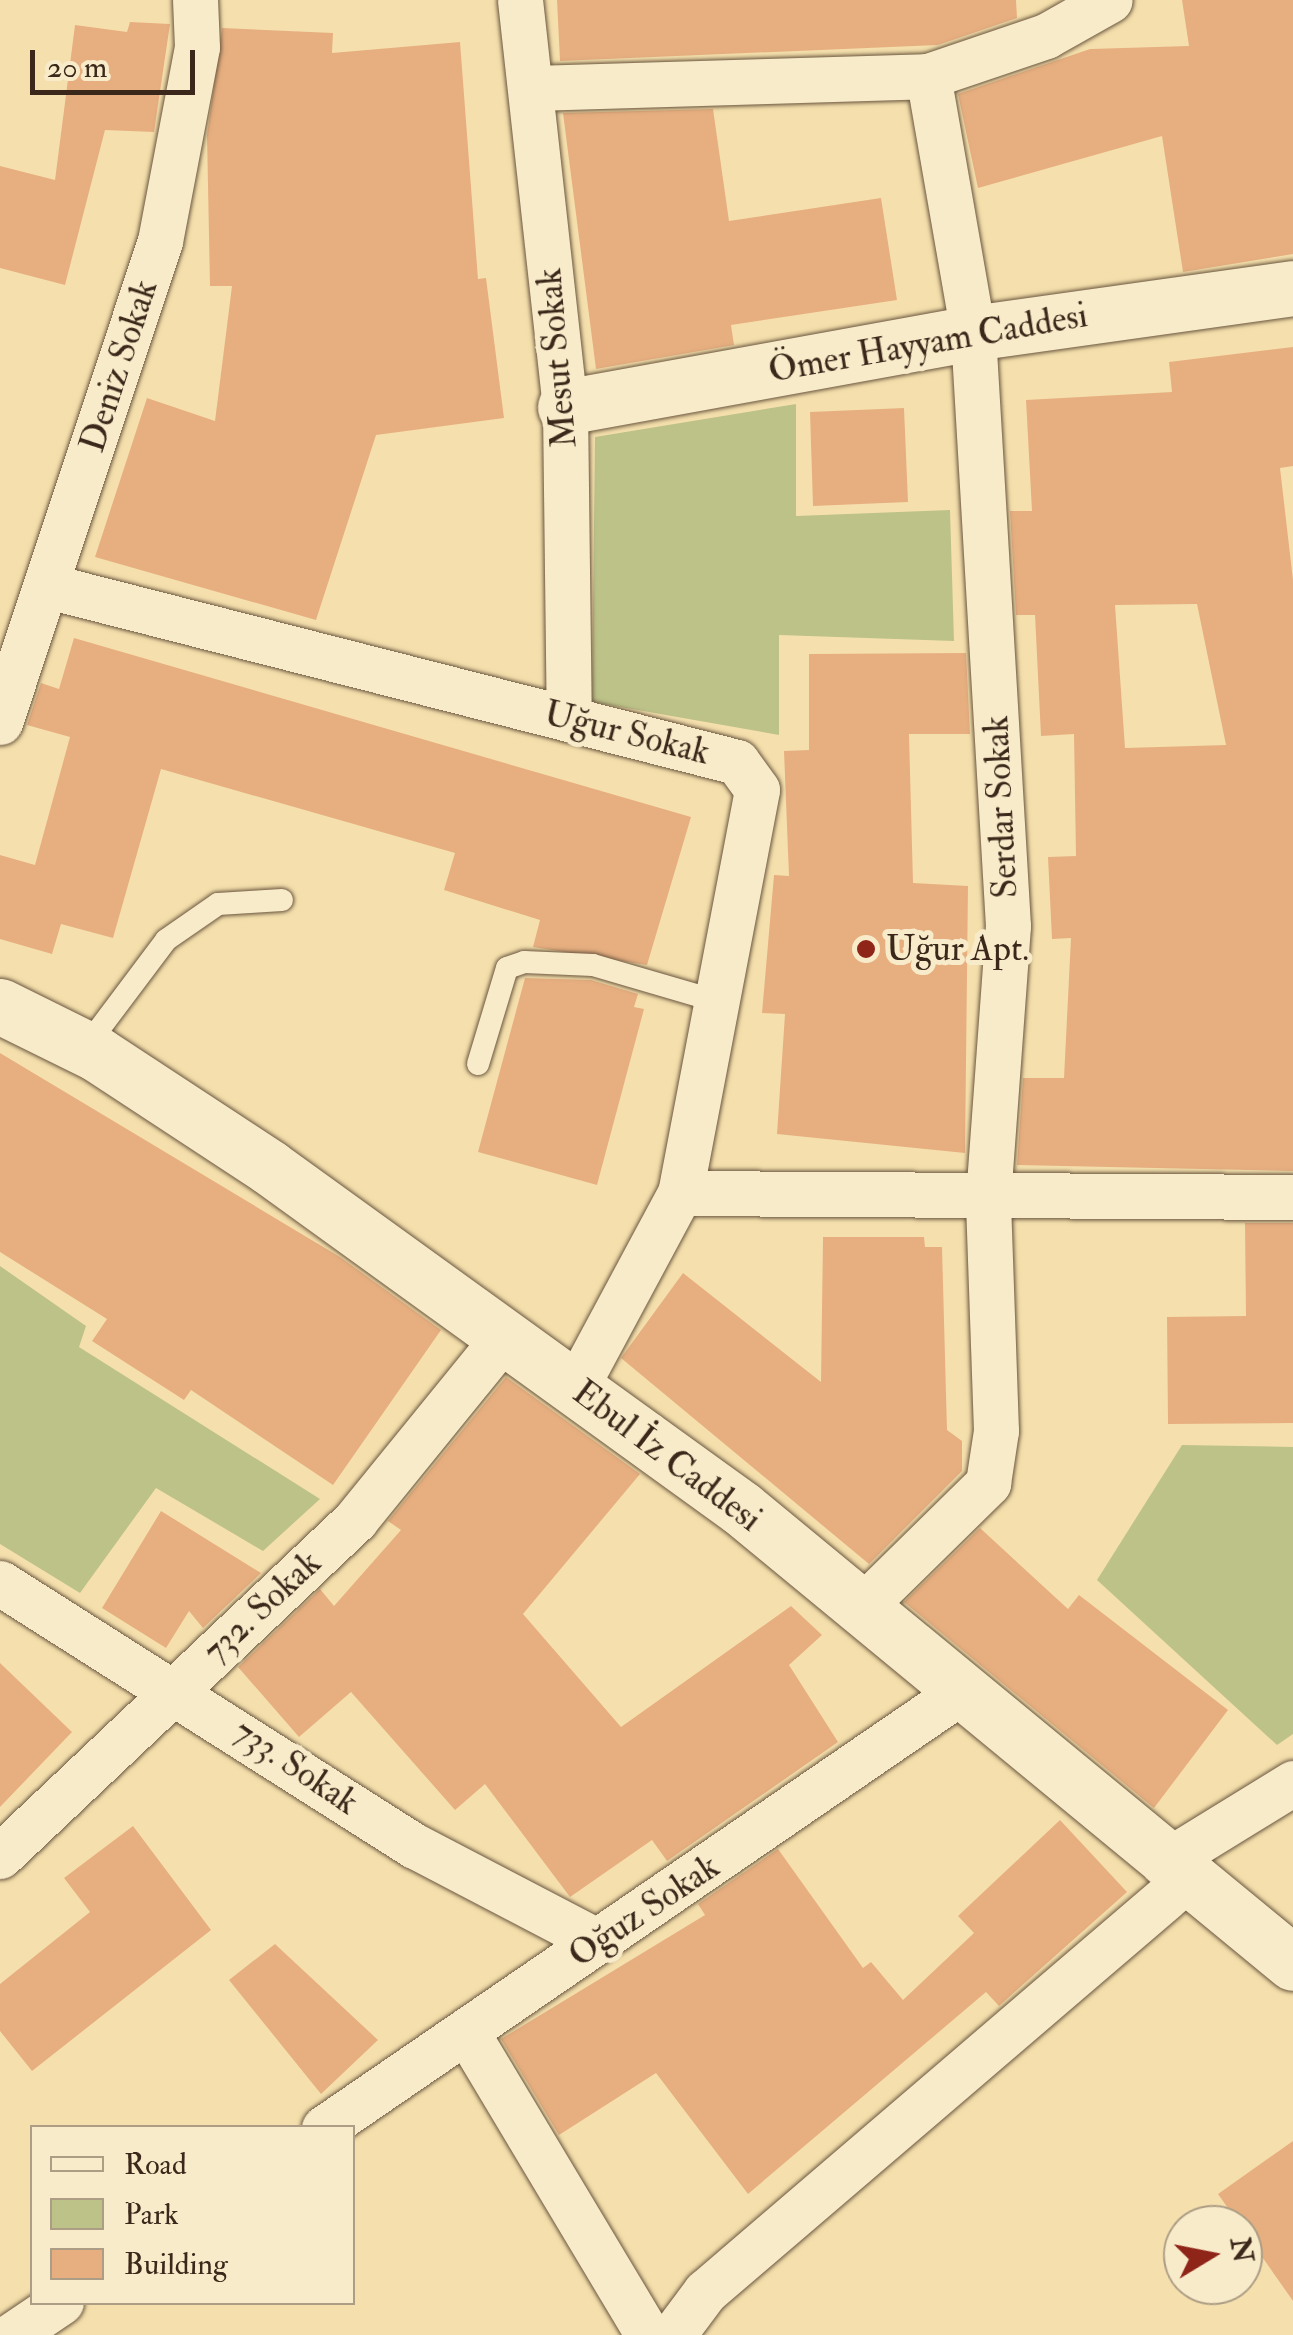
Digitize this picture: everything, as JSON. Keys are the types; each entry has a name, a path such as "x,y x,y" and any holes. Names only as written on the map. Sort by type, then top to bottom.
{"street":[{"name":"Deniz Sokak","path":"0,722 160,241 197,47 195,0"},
{"name":"Mesut Sokak","path":"520,0 565,408 569,718"},
{"path":"531,88 928,76 1046,36 1110,0"},
{"name":"Serdar Sokak","path":"860,1609 988,1482 996,1431 988,1198 1008,926 973,333 928,76"},
{"name":"Ömer Hayyam Caddesi","path":"565,408 973,333 1293,288"},
{"name":"Uğur Sokak","path":"48,586 737,762 757,790 680,1193 576,1386"},
{"name":"Ebul İz Caddesi","path":"0,1006 86,1048 269,1167 503,1338 576,1386 962,1691 1174,1872 1293,1963"},
{"path":"680,1193 1293,1197"},
{"name":"732. Sokak","path":"0,1856 356,1520 503,1338"},
{"name":"733. Sokak","path":"0,1582 176,1687 415,1846 597,1942"},
{"name":"Oğuz Sokak","path":"329,2125 469,2036 597,1942 962,1691"},
{"path":"673,2335 705,2292 1174,1872 1293,1783"},
{"path":"469,2036 648,2335"},
{"path":"12,2335 57,2305"}],"lane":[{"path":"86,1048 166,940 218,904 282,900"},
{"path":"478,1064 507,968 524,962 593,965 716,1002"}],"green space":[{"path":"796,404 796,516 950,510 954,641 779,635 779,735 592,702 595,437"},
{"path":"0,1266 86,1326 79,1347 320,1499 263,1551 156,1488 80,1593 0,1544"},
{"path":"1182,1445 1293,1447 1293,1734 1277,1745 1097,1580"}],"building":[{"path":"557,0 1016,0 1017,18 938,45 560,61"},
{"path":"1182,0 1293,0 1293,254 1183,272 1162,136 978,188 958,94 1090,49 1189,46"},
{"path":"130,22 170,24 154,132 105,130 65,285 0,268 0,166 55,180 75,25 127,32"},
{"path":"222,28 333,33 332,53 460,42 478,279 486,278 504,418 376,435 316,620 95,557 147,398 215,421 232,286 210,286 207,135"},
{"path":"713,109 729,221 881,198 897,300 731,325 734,345 596,369 563,113"},
{"path":"1293,347 1293,466 1280,468 1293,580 1293,1171 1017,1165 1023,1078 1064,1078 1071,938 1052,939 1048,857 1076,856 1074,734 1041,736 1035,615 1016,615 1010,511 1032,511 1026,400 1172,392 1169,362","holes":["1197,604 1226,745 1125,748 1115,605"]},
{"path":"904,408 908,502 813,506 810,412"},
{"path":"74,638 691,817 647,965 533,947 540,920 444,890 455,853 161,769 113,938 61,924 52,954 0,939 0,855 35,865 70,737 27,725 41,683 59,689"},
{"path":"966,653 970,734 909,734 913,883 968,886 965,1153 777,1134 785,1014 762,1013 774,875 789,876 784,751 809,750 809,654"},
{"path":"525,978 591,980 638,994 634,1007 644,1009 597,1185 478,1152"},
{"path":"0,1053 340,1257 441,1330 333,1485 191,1390 184,1400 92,1341 107,1319 0,1252"},
{"path":"1245,1223 1293,1223 1293,1423 1168,1424 1167,1317 1246,1316"},
{"path":"823,1237 924,1237 925,1247 942,1247 947,1430 962,1441 962,1471 869,1564 621,1358 683,1273 821,1382"},
{"path":"506,1377 640,1474 523,1614 621,1727 791,1606 822,1635 789,1665 838,1742 667,1861 652,1840 570,1897 485,1784 455,1810 351,1692 299,1737 238,1667 320,1589 334,1606 401,1530 388,1521"},
{"path":"161,1511 261,1573 203,1628 189,1611 166,1648 102,1608"},
{"path":"980,1528 1068,1609 1079,1595 1228,1710 1154,1808 904,1602"},
{"path":"0,1663 72,1732 0,1807"},
{"path":"1060,1820 1127,1892 999,2006 986,1992 748,2194 656,2073 559,2135 501,2039 705,1915 698,1904 778,1849 863,1968 871,1962 903,2000 974,1933 958,1916"},
{"path":"133,1826 211,1930 32,2071 0,2031 0,1984 90,1912 64,1878"},
{"path":"275,1944 378,2040 321,2094 229,1980"},
{"path":"1293,2141 1293,2301 1263,2258 1263,2205 1226,2205 1218,2194"}],"place":[{"name":"Uğur Apt.","path":"866,949"}]}
